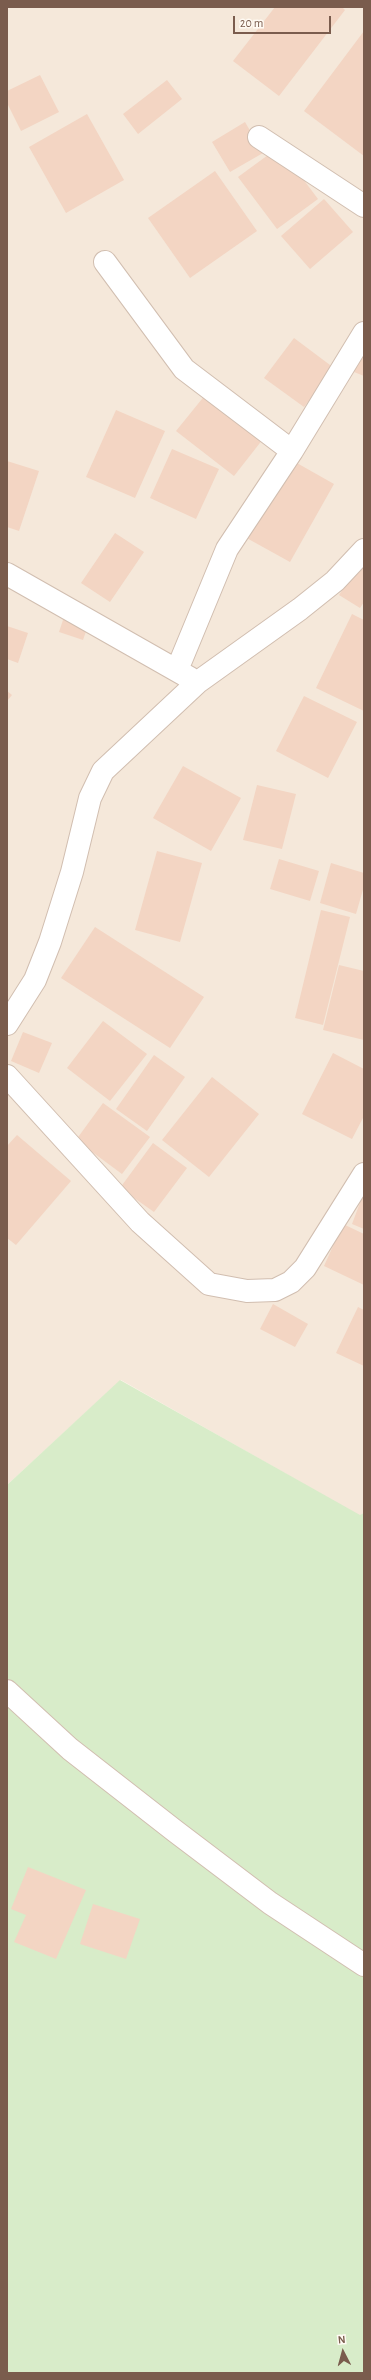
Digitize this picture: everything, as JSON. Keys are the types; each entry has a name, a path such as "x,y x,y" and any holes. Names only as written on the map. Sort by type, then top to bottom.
{"street":[{"path":"259,137 364,206"},
{"path":"104,262 184,369 292,451"},
{"path":"176,670 228,549 292,451 364,333"},
{"path":"7,1024 34,980 50,942 72,872 90,798 103,771 198,682 306,604 335,581 364,550"},
{"path":"7,574 198,682"},
{"path":"7,1076 140,1222 209,1284 247,1291 275,1290 291,1282 305,1268 362,1181"},
{"path":"7,1691 70,1749 181,1836 270,1903 364,1965"}],"shaded area":[{"path":"7,7 364,7 364,1513 360,1516 121,1380 7,1485"}],"green space":[{"path":"120,1380 360,1515 364,1513 364,2373 7,2373 7,1485"}],"building":[{"path":"275,7 342,7 345,10 279,96 233,61"},
{"path":"364,31 364,156 304,111"},
{"path":"40,75 59,112 21,131 7,103 7,91"},
{"path":"167,80 182,99 138,134 123,114"},
{"path":"87,114 124,180 66,213 29,147"},
{"path":"245,122 263,153 230,172 212,142"},
{"path":"279,147 318,199 277,229 238,177"},
{"path":"215,171 257,231 190,278 148,218"},
{"path":"324,199 353,232 310,269 281,236"},
{"path":"294,338 334,368 304,407 264,378"},
{"path":"364,349 364,376 354,372"},
{"path":"206,394 263,439 234,476 176,431"},
{"path":"116,410 165,431 135,498 86,477"},
{"path":"172,449 219,469 196,519 150,498"},
{"path":"288,458 334,484 290,562 243,536"},
{"path":"7,461 39,471 19,531 7,527"},
{"path":"115,533 144,552 110,602 81,583"},
{"path":"358,566 364,570 364,602 360,608 339,595"},
{"path":"67,608 91,617 83,640 59,632"},
{"path":"352,614 364,620 364,711 316,688"},
{"path":"7,626 28,633 18,663 7,659"},
{"path":"7,691 12,695 7,701"},
{"path":"304,696 357,722 328,778 276,751"},
{"path":"183,766 241,798 211,851 153,818"},
{"path":"257,785 296,794 282,849 243,840"},
{"path":"157,851 202,863 180,942 135,930"},
{"path":"279,859 319,871 310,901 270,889"},
{"path":"331,863 364,873 364,886 356,914 320,903"},
{"path":"321,910 350,917 323,1025 295,1018"},
{"path":"95,927 204,997 170,1048 61,978"},
{"path":"339,965 364,971 364,1040 323,1030"},
{"path":"103,1021 147,1054 110,1101 67,1068"},
{"path":"23,1032 52,1043 39,1073 11,1061"},
{"path":"333,1053 364,1069 364,1116 352,1139 302,1114"},
{"path":"154,1055 185,1077 147,1131 116,1109"},
{"path":"212,1077 259,1114 209,1177 162,1140"},
{"path":"103,1103 150,1137 122,1174 76,1140"},
{"path":"17,1135 71,1181 16,1245 7,1238 7,1146"},
{"path":"153,1143 187,1168 154,1212 120,1188"},
{"path":"364,1192 364,1229 352,1224"},
{"path":"343,1224 364,1234 364,1285 324,1266"},
{"path":"273,1304 308,1324 295,1347 260,1329"},
{"path":"358,1307 364,1310 364,1366 336,1353"},
{"path":"28,1867 86,1890 56,1959 14,1942 26,1915 11,1909"},
{"path":"93,1904 140,1919 126,1959 80,1944"}]}
